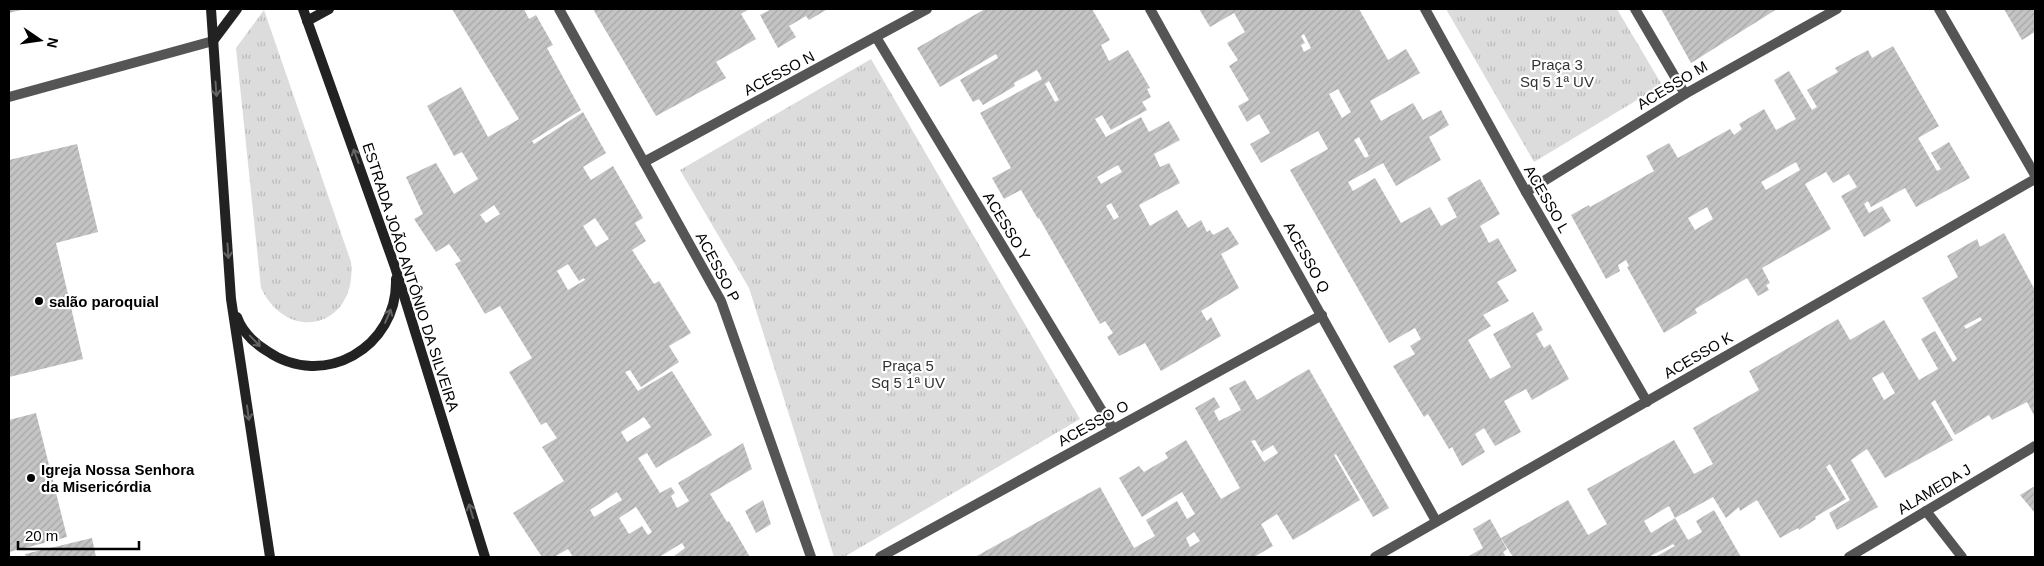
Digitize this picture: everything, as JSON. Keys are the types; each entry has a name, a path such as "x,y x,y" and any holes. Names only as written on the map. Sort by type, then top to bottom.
{"main road":[{"path":"211,9 231,299 270,557"},
{"path":"212,41 238,9"},
{"name":"ESTRADA JOÃO ANTÔNIO DA SILVEIRA","path":"303,9 395,267 485,557"},
{"path":"307,21 329,9"},
{"path":"231,299 240,324 257,345 278,359 303,366 330,365 354,356 375,340 389,318 396,292 395,267"}],"street":[{"name":"ACESSO P","path":"559,9 721,301 811,557"},
{"name":"ACESSO N","path":"644,162 927,9"},
{"name":"ACESSO Q","path":"1150,9 1436,521"},
{"name":"ACESSO L","path":"1425,9 1526,192 1647,402"},
{"path":"1635,9 1685,94"},
{"name":"ACESSO M","path":"1526,192 1685,94 1837,9"},
{"path":"1939,9 2035,175"},
{"name":"ACESSO Y","path":"876,37 1113,429"},
{"path":"9,97 212,41"},
{"name":"ACESSO K","path":"1375,557 2035,179"},
{"name":"ACESSO O","path":"880,557 1322,315"},
{"name":"ALAMEDA J","path":"1849,557 2035,446"},
{"path":"1926,511 1962,557"}],"green space":[{"name":"Praça 3 Sq 5 1ª UV","path":"1446,9 1617,9 1662,85 1534,162"},
{"path":"264,10 351,262 350,284 344,301 333,314 319,321 304,322 288,317 273,306 261,288 236,48"},
{"name":"Praça 5 Sq 5 1ª UV","path":"871,59 1080,419 844,557 834,557 749,288 680,170"}],"building":[{"path":"9,9 25,9 9,13"},
{"path":"452,9 524,9 529,19 536,15 553,45 547,48 581,110 532,141 534,144 583,112 606,153 583,167 591,180 613,166 643,218 635,223 646,241 632,250 654,284 659,281 691,333 669,346 679,362 641,387 630,370 625,372 638,391 672,371 712,435 656,468 647,453 638,458 660,493 671,487 675,493 671,496 677,508 689,501 678,483 743,443 752,469 710,494 727,522 729,521 750,557 673,557 685,548 682,543 662,557 573,557 568,549 554,557 542,557 513,513 564,481 542,447 557,438 546,422 541,425 509,372 532,358 500,306 485,314 455,264 461,261 449,244 436,252 414,219 423,214 406,177 436,163 454,194 478,179 462,152 454,156 427,106 461,87 488,137 519,119","holes":["494,205 500,214 486,223 480,215","595,218 609,239 596,247 583,226","568,264 579,281 584,278 585,280 568,290 557,271","644,417 651,427 627,442 621,432","617,492 622,500 594,517 590,510","636,507 652,532 648,535 642,526 629,534 619,518"]},
{"path":"593,9 749,9 741,14 756,39 716,62 726,78 656,116"},
{"path":"772,9 826,10 809,20 806,16 789,26 796,37 778,48 760,15"},
{"path":"985,9 1092,9 1110,40 1101,45 1109,61 1128,50 1150,88 1147,89 1151,97 1142,102 1147,110 1111,130 1102,115 1095,119 1106,137 1141,117 1149,132 1169,121 1180,140 1154,154 1160,167 1169,163 1180,183 1139,205 1150,226 1177,210 1188,228 1201,220 1207,232 1210,230 1213,235 1228,227 1239,244 1221,254 1239,288 1201,311 1207,321 1211,317 1221,336 1161,371 1145,343 1119,356 1107,337 1113,333 1105,321 1100,324 1021,190 1004,199 992,178 1011,168 980,113 1042,79 1037,70 1014,83 1015,86 983,105 979,99 973,102 960,80 998,58 996,54 940,87 917,48","holes":["1049,81 1059,100 1055,102 1045,84","1118,165 1122,172 1101,184 1097,177","1111,203 1119,217 1114,220 1106,206"]},
{"path":"1199,9 1359,9 1388,60 1406,49 1420,73 1370,101 1381,121 1413,103 1423,120 1441,110 1449,125 1429,137 1441,160 1396,186 1383,163 1348,182 1353,191 1375,178 1401,223 1430,207 1441,226 1457,217 1447,198 1480,179 1500,214 1480,226 1489,243 1498,238 1517,271 1497,282 1509,301 1483,315 1491,326 1468,340 1490,379 1511,367 1493,334 1533,312 1543,330 1536,334 1544,348 1550,344 1569,379 1532,400 1526,389 1504,401 1521,432 1495,446 1484,428 1475,434 1485,452 1462,466 1452,447 1449,449 1428,414 1424,417 1393,366 1415,354 1410,346 1421,339 1415,328 1389,343 1290,170 1328,149 1318,131 1261,163 1250,144 1270,133 1259,114 1247,122 1238,106 1249,100 1229,66 1238,60 1227,43 1245,32 1234,13 1210,27","holes":["1304,34 1311,48 1304,52 1301,45 1305,43 1301,36","1338,89 1351,112 1342,118 1329,94","1359,137 1369,156 1365,158 1354,140"]},
{"path":"1661,9 1777,9 1691,63"},
{"path":"2004,9 2035,9 2035,32 2022,40"},
{"path":"1893,46 1939,126 1918,138 1937,171 1941,169 1931,153 1949,142 1970,178 1916,207 1905,188 1871,207 1868,201 1864,204 1869,213 1882,206 1891,221 1864,237 1841,196 1857,187 1849,174 1833,183 1826,172 1805,184 1831,229 1762,268 1770,283 1766,285 1769,290 1758,296 1747,278 1695,309 1697,313 1664,333 1627,267 1629,266 1626,260 1618,265 1620,271 1606,279 1571,215 1589,205 1590,207 1654,171 1646,156 1669,143 1678,158 1730,129 1734,135 1742,129 1739,124 1764,109 1776,130 1796,119 1774,80 1789,71 1812,110 1817,107 1807,90 1838,72 1835,68 1868,50 1872,58","holes":["1796,162 1800,170 1766,190 1761,182","1707,207 1713,219 1695,230 1688,218"]},
{"name":"salão paroquial","path":"77,144 98,232 56,243 83,359 9,377 9,160"},
{"path":"2004,233 2035,290 2035,417 2027,402 1992,420 1989,415 1955,435 1935,400 1931,403 1953,440 1885,478 1867,449 1851,460 1878,507 1837,530 1829,513 1850,500 1830,464 1826,467 1846,499 1815,517 1816,519 1799,530 1798,528 1780,538 1757,500 1740,511 1739,507 1726,518 1713,497 1675,518 1688,540 1702,532 1696,521 1714,510 1741,557 1655,557 1675,546 1673,544 1649,557 1513,557 1501,538 1568,500 1588,535 1607,524 1587,489 1674,440 1694,474 1713,464 1693,428 1759,390 1749,371 1838,319 1850,340 1884,320 1919,380 1938,369 1921,339 1935,331 1953,362 1957,359 1922,298 1958,277 1947,256 1977,239 1980,247","holes":["1980,317 1982,320 1966,329 1964,326","1883,372 1895,393 1884,400 1872,378","1669,506 1675,518 1651,533 1644,521"]},
{"path":"1309,369 1389,508 1373,517 1336,454 1334,455 1360,500 1293,540 1277,514 1261,524 1273,546 1254,557 975,557 1100,487 1134,548 1155,536 1146,520 1177,501 1187,519 1195,514 1182,492 1142,517 1119,478 1139,466 1144,472 1168,458 1165,453 1186,440 1221,499 1240,488 1195,408 1214,397 1220,407 1214,411 1219,421 1241,410 1229,388 1245,380 1257,400","holes":["1255,440 1262,452 1273,445 1278,453 1264,462 1251,441","1194,532 1200,541 1190,547 1186,538"]},
{"name":"Igreja Nossa Senhora da Misericórdia","path":"36,413 67,537 9,552 9,420"},
{"path":"2035,486 2035,513 2020,495"},
{"path":"763,500 771,524 756,533 745,511"},
{"path":"1490,519 1507,549 1503,552 1506,557 1467,557 1483,548 1473,529"},
{"path":"92,538 96,557 26,557 25,554"}],"place":[{"name":"salão paroquial","path":"39,301"},
{"name":"Igreja Nossa Senhora da Misericórdia","path":"31,478"}]}
